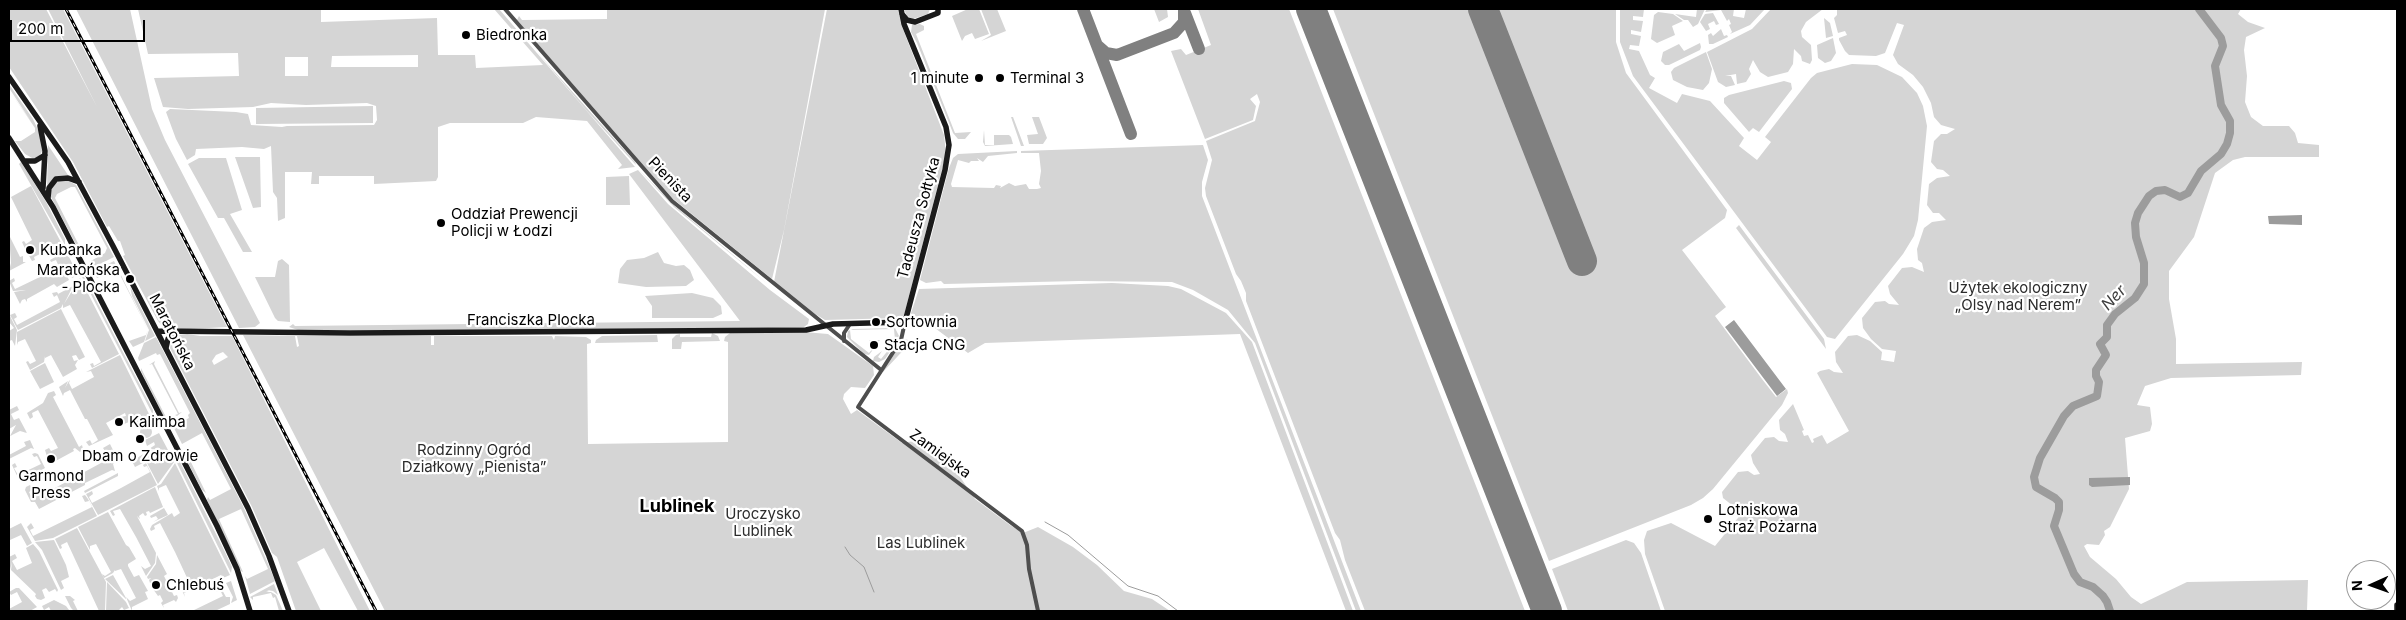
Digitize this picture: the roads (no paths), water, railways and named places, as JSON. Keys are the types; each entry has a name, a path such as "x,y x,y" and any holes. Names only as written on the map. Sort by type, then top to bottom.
{"street":[{"name":"Pienista","path":"505,9 666,195 880,369"},
{"path":"902,11 907,20 913,22"},
{"name":"Tadeusza Sołtyka","path":"902,11 904,24 946,127 949,149 904,322"},
{"path":"910,35 909,28 913,22 938,11"},
{"name":"Maratońska","path":"9,77 66,158 79,182 254,521 289,611"},
{"path":"38,119 43,136 45,156 43,189"},
{"path":"9,138 48,198 225,541 237,569 250,611"},
{"path":"25,161 35,161 45,156"},
{"path":"48,198 50,186 56,179 68,178 79,182"},
{"name":"Franciszka Plocka","path":"157,331 650,332 806,330 824,325 904,322"},
{"name":"Zamiejska","path":"904,322 901,340 880,369 858,407 1022,531 1027,545 1030,574 1038,611"},
{"path":"844,341 844,332 851,323"},
{"path":"166,348 168,339 174,332"},
{"path":"2397,604 2397,611"}],"waterway":[{"name":"Ner","path":"2110,611 2103,596 2093,587 2080,582 2074,574 2054,526 2059,510 2059,502 2036,487 2034,477 2040,458 2064,416 2073,406 2097,396 2099,382 2096,370 2106,355 2100,344 2107,337 2107,325 2115,314 2135,298 2144,284 2144,263 2136,237 2135,223 2138,213 2149,196 2156,191 2165,190 2180,197 2188,193 2201,171 2221,154 2227,144 2230,133 2230,121 2221,105 2215,66 2223,46 2221,38 2199,9"},
{"path":"1045,522 1068,535 1128,586 1158,596 1178,611"},
{"path":"845,547 850,555 864,567 874,592"}],"railway":[{"path":"66,9 376,611"}],"place":[{"name":"Biedronka","path":"466,35"},
{"name":"1 minute","path":"979,78"},
{"name":"Terminal 3","path":"1000,78"},
{"name":"Oddział Prewencji Policji w Łodzi","path":"441,223"},
{"name":"Kubanka","path":"30,250"},
{"name":"Maratońska - Plocka","path":"130,279"},
{"name":"Sortownia","path":"876,322"},
{"name":"Stacja CNG","path":"874,345"},
{"name":"Kalimba","path":"119,422"},
{"name":"Dbam o Zdrowie","path":"140,439"},
{"name":"Garmond Press","path":"51,459"},
{"name":"Lotniskowa Straż Pożarna","path":"1708,519"},
{"name":"Chlebuś","path":"156,585"}],"district":[{"name":"Lublinek","path":"677,507"}],"park label":[{"name":"Użytek ekologiczny „Olsy nad Nerem”","path":"2018,296"},
{"name":"Rodzinny Ogród Działkowy „Pienista”","path":"474,458"},
{"name":"Uroczysko Lublinek","path":"763,522"},
{"name":"Las Lublinek","path":"921,543"}]}
